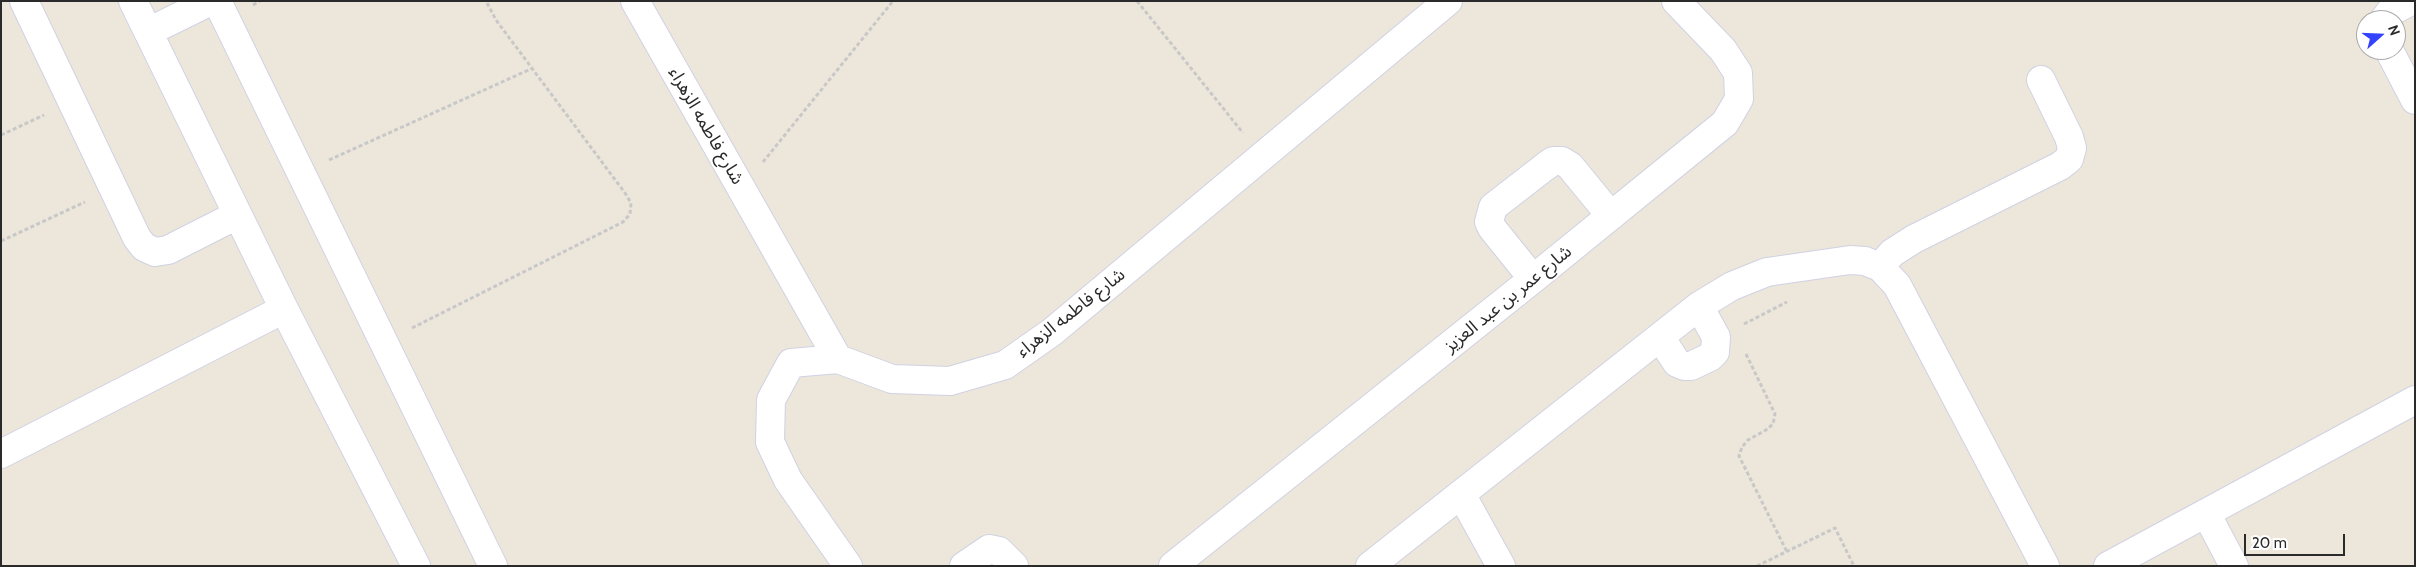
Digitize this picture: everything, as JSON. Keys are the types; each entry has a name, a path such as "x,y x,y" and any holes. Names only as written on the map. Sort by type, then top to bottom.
{"street":[{"path":"24,1 137,238 144,248 155,252 168,250 238,216"},
{"path":"133,1 284,309 416,566"},
{"path":"148,32 211,1"},
{"path":"217,1 493,566"},
{"name":"شارع فاطمه الزهراء","path":"635,1 838,359 892,380 950,382 1005,365 1052,332 1448,1"},
{"name":"شارع عمر بن عبد العزيز","path":"1173,566 1533,279 1725,122 1739,99 1738,73 1723,50 1676,1"},
{"path":"2394,10 2411,1"},
{"path":"2394,60 2415,100"},
{"path":"1880,267 1892,254 1914,239 2060,166 2068,159 2072,148 2069,137 2041,80"},
{"path":"1533,279 1492,228 1489,222 1493,208 1553,161 1562,161 1570,166 1610,216"},
{"path":"1370,566 1699,306 1732,286 1767,272 1850,260 1866,261 1880,267 1897,285 2045,566"},
{"path":"1660,337 1677,362 1684,366 1691,366 1710,357 1715,352 1716,337 1699,306"},
{"path":"1,454 284,309"},
{"path":"838,359 791,363 771,400 770,442 788,480 848,566"},
{"path":"2108,566 2415,400"},
{"path":"1461,494 1501,566"},
{"path":"2206,512 2234,566"},
{"path":"964,566 989,549 1000,551 1014,566"}],"path":[{"path":"384,342 623,222 630,214 631,203 626,193 496,20 486,1"},
{"path":"742,188 892,1"},
{"path":"1136,1 1262,156"},
{"path":"301,172 532,68"},
{"path":"1,135 72,102"},
{"path":"1,242 113,188"},
{"path":"1742,346 1775,414 1773,424 1748,440 1742,447 1739,456 1787,552"},
{"path":"1757,566 1835,528 1854,566"}]}
